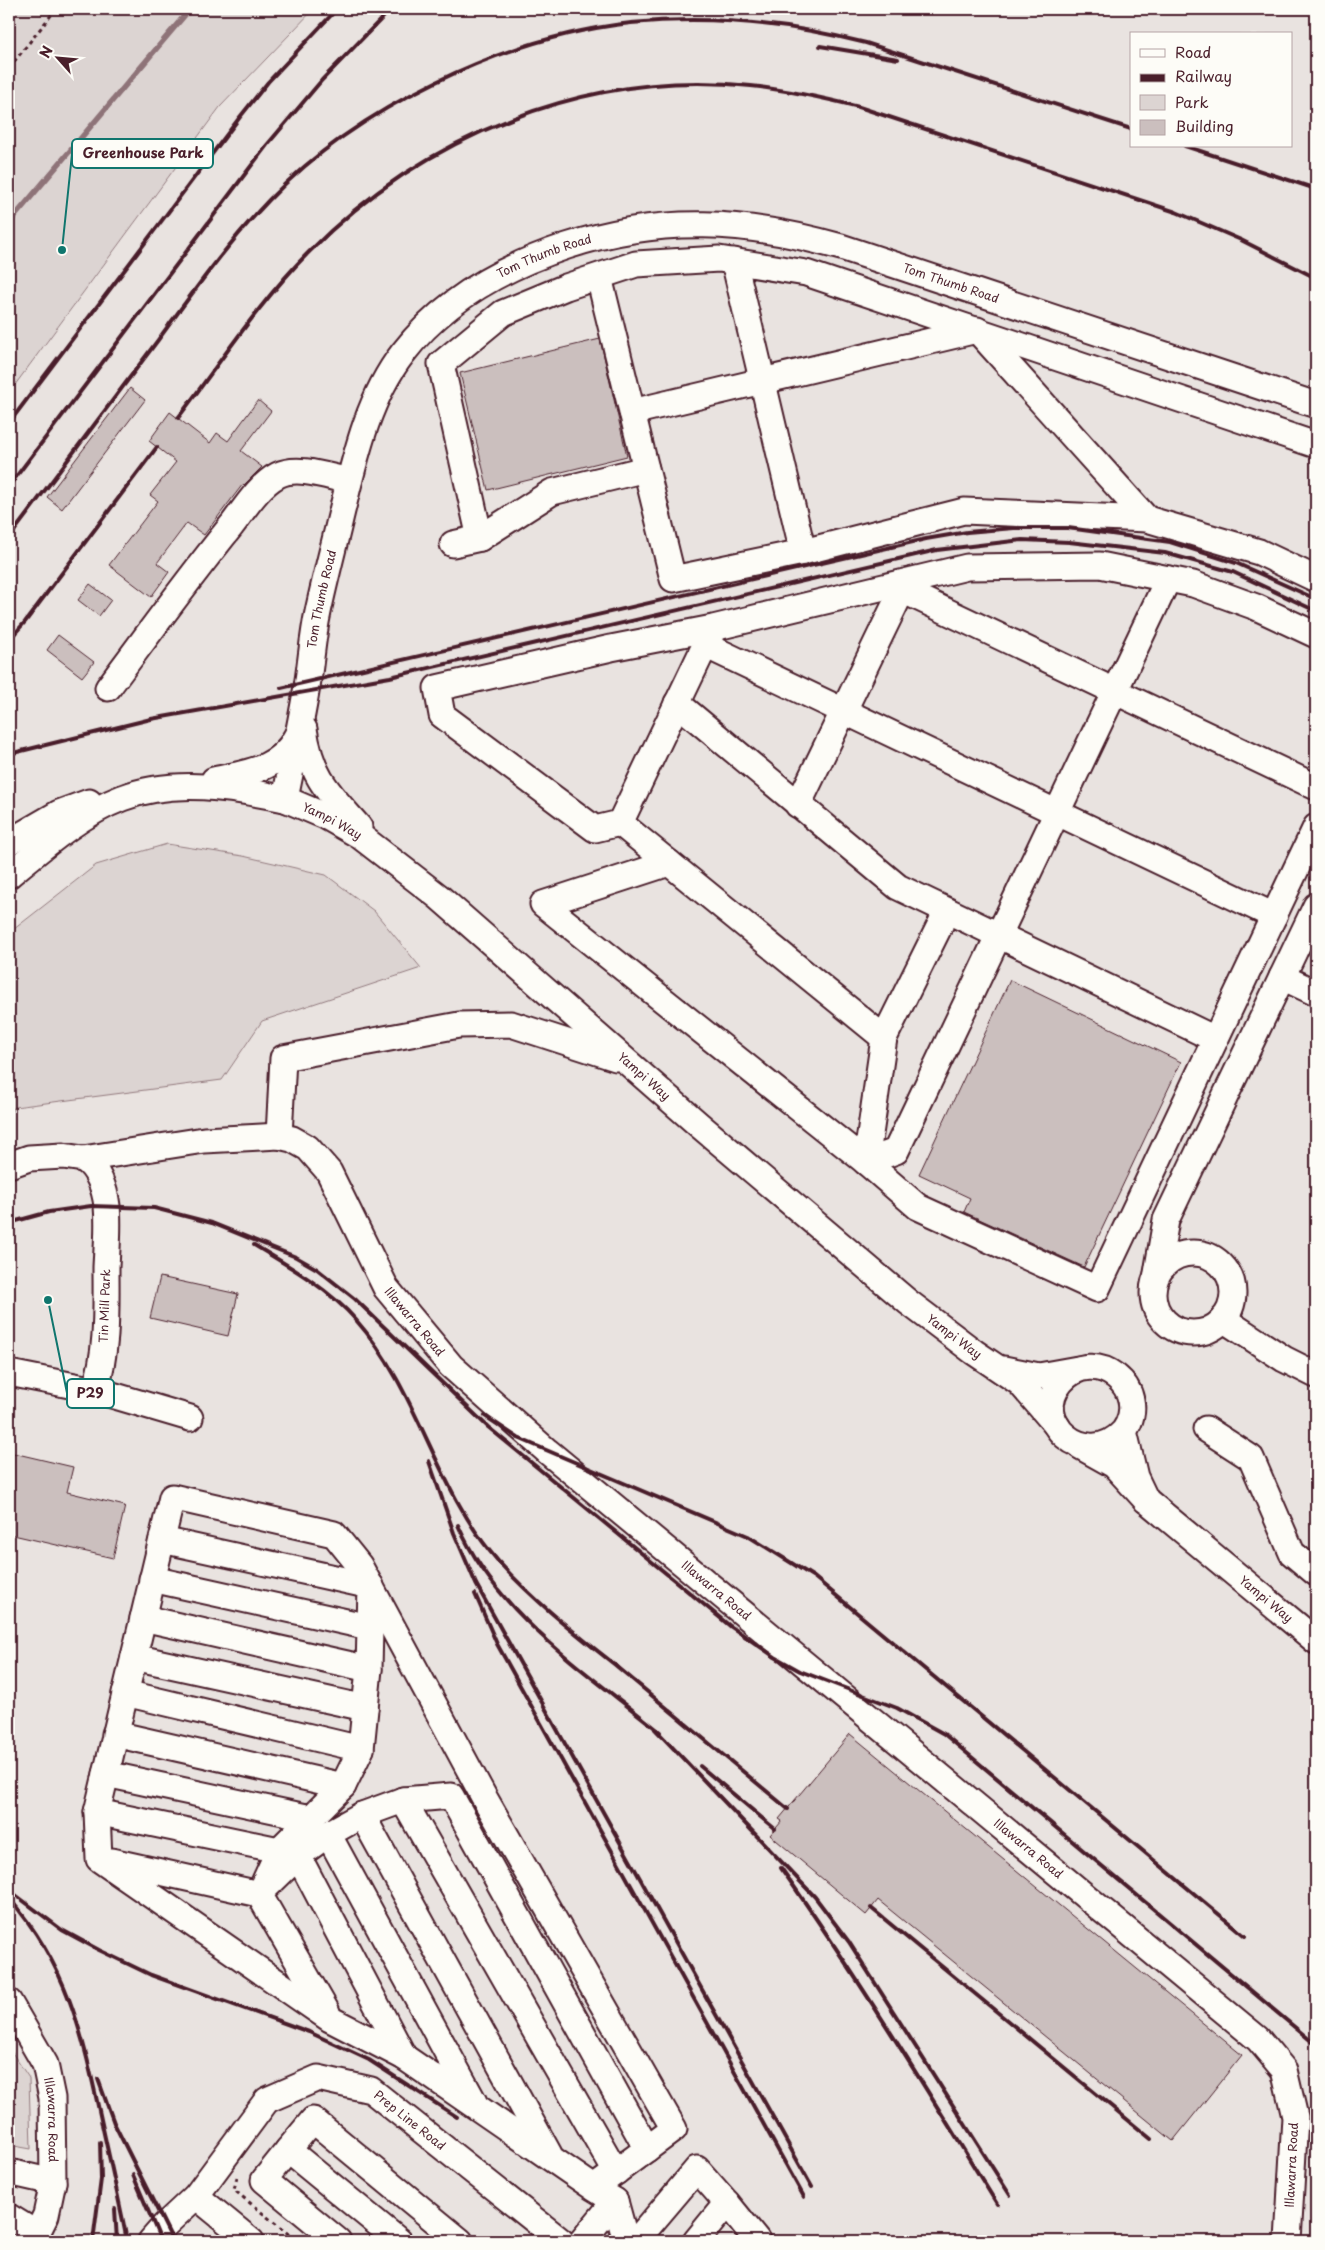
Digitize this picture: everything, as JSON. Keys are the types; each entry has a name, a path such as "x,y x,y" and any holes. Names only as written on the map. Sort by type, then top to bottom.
{"street":[{"name":"Tom Thumb Road","path":"285,799 318,613 349,481 365,428 386,378 402,354 446,308 503,272 549,252 583,241 625,231 669,226 707,224 755,227 800,235 1316,405"},
{"path":"480,538 441,364 503,313 566,287 636,264 719,259 806,273 1316,445"},
{"path":"734,261 803,552"},
{"path":"599,276 673,579 803,552 964,511 1147,518 1259,552 1316,579"},
{"path":"632,412 977,330"},
{"path":"977,330 1147,518"},
{"path":"453,544 480,538 552,492 646,469"},
{"path":"108,688 216,545 254,497 272,479 278,475 292,472 349,481"},
{"path":"620,823 595,829 442,715 437,688 611,648 709,636 904,586 967,567 1100,565 1193,584 1256,607 1316,635"},
{"path":"866,1162 896,1151 1168,579"},
{"path":"904,586 1114,692 1316,787"},
{"path":"798,805 904,586"},
{"path":"620,823 709,636"},
{"path":"709,636 844,711 1274,916"},
{"path":"677,703 898,887 1215,1040"},
{"path":"177,788 242,774 270,764 287,750 300,723"},
{"path":"300,723 309,758 316,774 379,850"},
{"path":"9,842 73,807 146,791 222,787 285,799"},
{"path":"9,875 73,824 121,798"},
{"name":"Yampi Way","path":"285,799 341,824 379,850 440,897 625,1061 914,1307 974,1352 1020,1383 1068,1439 1102,1456 1114,1465 1146,1500 1316,1641"},
{"path":"620,823 884,1038"},
{"path":"668,863 543,904 866,1162 918,1206 1097,1289 1316,827"},
{"path":"1157,1273 1166,1262 1177,1255 1190,1252 1204,1254 1216,1260 1225,1269 1232,1281 1233,1294 1230,1308 1223,1319 1214,1327 1198,1333 1180,1332 1169,1326 1161,1318 1155,1308 1152,1296 1166,1220 1316,906"},
{"path":"866,1162 884,1038 947,911"},
{"path":"1282,977 1316,992"},
{"path":"279,1136 282,1058 460,1025 511,1024 625,1061"},
{"name":"Illawarra Road","path":"9,1165 29,1158 44,1156 72,1156 83,1159 204,1140 279,1136 292,1139 308,1148 329,1172 386,1288 451,1366 555,1458 1258,2040 1284,2070 1295,2117 1288,2241"},
{"name":"Tin Mill Park","path":"83,1159 89,1163 99,1178 107,1205 106,1327 100,1376 95,1390"},
{"path":"1223,1319 1284,1359 1316,1375"},
{"name":"Yampi Way","path":"997,1367 1039,1376 1083,1368 1101,1368 1118,1376 1124,1383 1132,1404 1130,1418 1124,1431 1135,1477 1146,1500"},
{"path":"1057,1426 1052,1409 1056,1391 1067,1376 1083,1368"},
{"path":"9,1373 95,1390 190,1418"},
{"path":"1206,1429 1251,1458 1292,1553 1316,1573"},
{"path":"1076,1444 1102,1446 1124,1431"},
{"path":"99,1859 97,1812 172,1497 334,1534 359,1565 484,1798 674,2129 594,2188"},
{"path":"162,1540 371,1586"},
{"path":"152,1579 370,1627"},
{"path":"259,1894 288,1853 320,1826 343,1786 361,1748 369,1669 371,1586"},
{"path":"143,1618 369,1669"},
{"path":"134,1657 365,1708"},
{"path":"125,1693 361,1748"},
{"path":"115,1734 343,1786"},
{"path":"106,1774 320,1826 362,1815 403,1800 451,1796 484,1798"},
{"path":"451,1796 647,2149"},
{"path":"403,1800 616,2172"},
{"path":"97,1812 288,1853 404,2057"},
{"path":"362,1815 552,2158"},
{"path":"320,1826 476,2106"},
{"path":"99,1859 259,1894 330,2019"},
{"path":"99,1859 330,2019 404,2057 615,2201 626,2241"},
{"name":"Illawarra Road","path":"9,2002 38,2050 48,2075 53,2117 53,2182 50,2202 35,2237"},
{"name":"Prep Line Road","path":"152,2241 165,2225 196,2196 268,2100 318,2078 371,2090 561,2241"},
{"path":"338,2241 264,2180 313,2120 460,2241"},
{"path":"288,2150 399,2241"},
{"path":"636,2241 697,2169 727,2203 756,2241"},
{"path":"9,2172 53,2182"},
{"path":"196,2196 251,2241"},
{"path":"582,2241 615,2201"},
{"path":"696,2241 727,2203"},
{"path":"9,2217 35,2237"}],"path":[{"path":"9,68 56,9"}],"shaded area":[{"path":"314,9 1316,9 1316,2241 9,2241 9,393 220,107"}],"green space":[{"path":"9,9 314,9 220,107 9,393"},
{"path":"167,844 243,856 326,875 374,911 421,968 262,1021 222,1080 15,1107 9,1114 9,933 96,865"},
{"path":"9,2048 29,2078 31,2149 9,2145"}],"building":[{"path":"600,339 627,456 488,490 460,373"},
{"path":"130,388 145,400 62,509 47,497"},
{"path":"258,400 271,411 241,451 262,467 243,484 204,535 187,523 157,563 169,572 151,597 109,565 158,501 150,495 176,462 149,441 170,412 210,443 217,433 228,441"},
{"path":"90,584 111,600 99,616 78,600"},
{"path":"58,635 94,662 82,677 47,650"},
{"path":"1010,980 1181,1062 1084,1267 964,1212 970,1198 919,1174"},
{"path":"160,1277 238,1294 228,1336 150,1318"},
{"path":"9,1452 73,1467 67,1492 125,1506 113,1558 9,1534"},
{"path":"850,1734 1242,2055 1173,2141 878,1900 866,1915 770,1835 782,1821 779,1819"}],"waterway":[{"path":"9,223 190,9"}],"railway":[{"path":"9,423 240,117 268,82 337,9"},
{"path":"9,486 267,145 322,80 391,9"},
{"path":"9,538 211,268 269,200 305,167 345,136 389,107 435,82 484,61 533,44 583,31 631,23 691,20 750,22 808,30 866,43 1130,129"},
{"path":"820,46 898,59"},
{"path":"178,418 257,311 291,271 354,211 403,175 456,144 511,119 569,100 629,88 690,83 751,86 859,107 1176,212 1241,240 1316,278"},
{"path":"1191,148 1316,189"},
{"path":"9,640 25,622 157,447"},
{"path":"281,688 926,539 967,532 1014,528 1068,528 1170,542 1236,563 1316,599"},
{"path":"9,754 151,719 390,677 937,550 1022,540 1069,542 1165,553 1233,572 1316,611"},
{"path":"9,1223 49,1212 91,1206 154,1208 212,1223 296,1257 317,1269 355,1299 488,1427 730,1626 775,1657 800,1671 897,1708 944,1734 1316,2045"},
{"path":"254,1245 295,1270 334,1298 356,1320 378,1348 396,1378 459,1503 477,1533 511,1575 554,1615 788,1809"},
{"path":"485,1416 518,1438 748,1536 814,1577 1245,1936"},
{"path":"429,1461 454,1533 476,1584 812,2187"},
{"path":"458,1525 475,1558 496,1587 520,1614 574,1664 660,1732"},
{"path":"475,1594 497,1644 804,2197"},
{"path":"655,1729 815,1897 849,1942 1010,2195"},
{"path":"700,1766 775,1829"},
{"path":"781,1868 865,1992 997,2204"},
{"path":"9,1890 62,1930 99,1950 151,1975 309,2032 369,2060 457,2117"},
{"path":"9,1898 29,1923 45,1948 70,2000 93,2085 127,2241"},
{"path":"871,1908 1151,2139"},
{"path":"98,2079 114,2123 173,2241"},
{"path":"93,2241 101,2179 100,2142"},
{"path":"133,2175 161,2241"},
{"path":"115,2209 117,2241"}],"place":[{"name":"Greenhouse Park","path":"62,250"},
{"name":"P29","path":"48,1300"}]}
